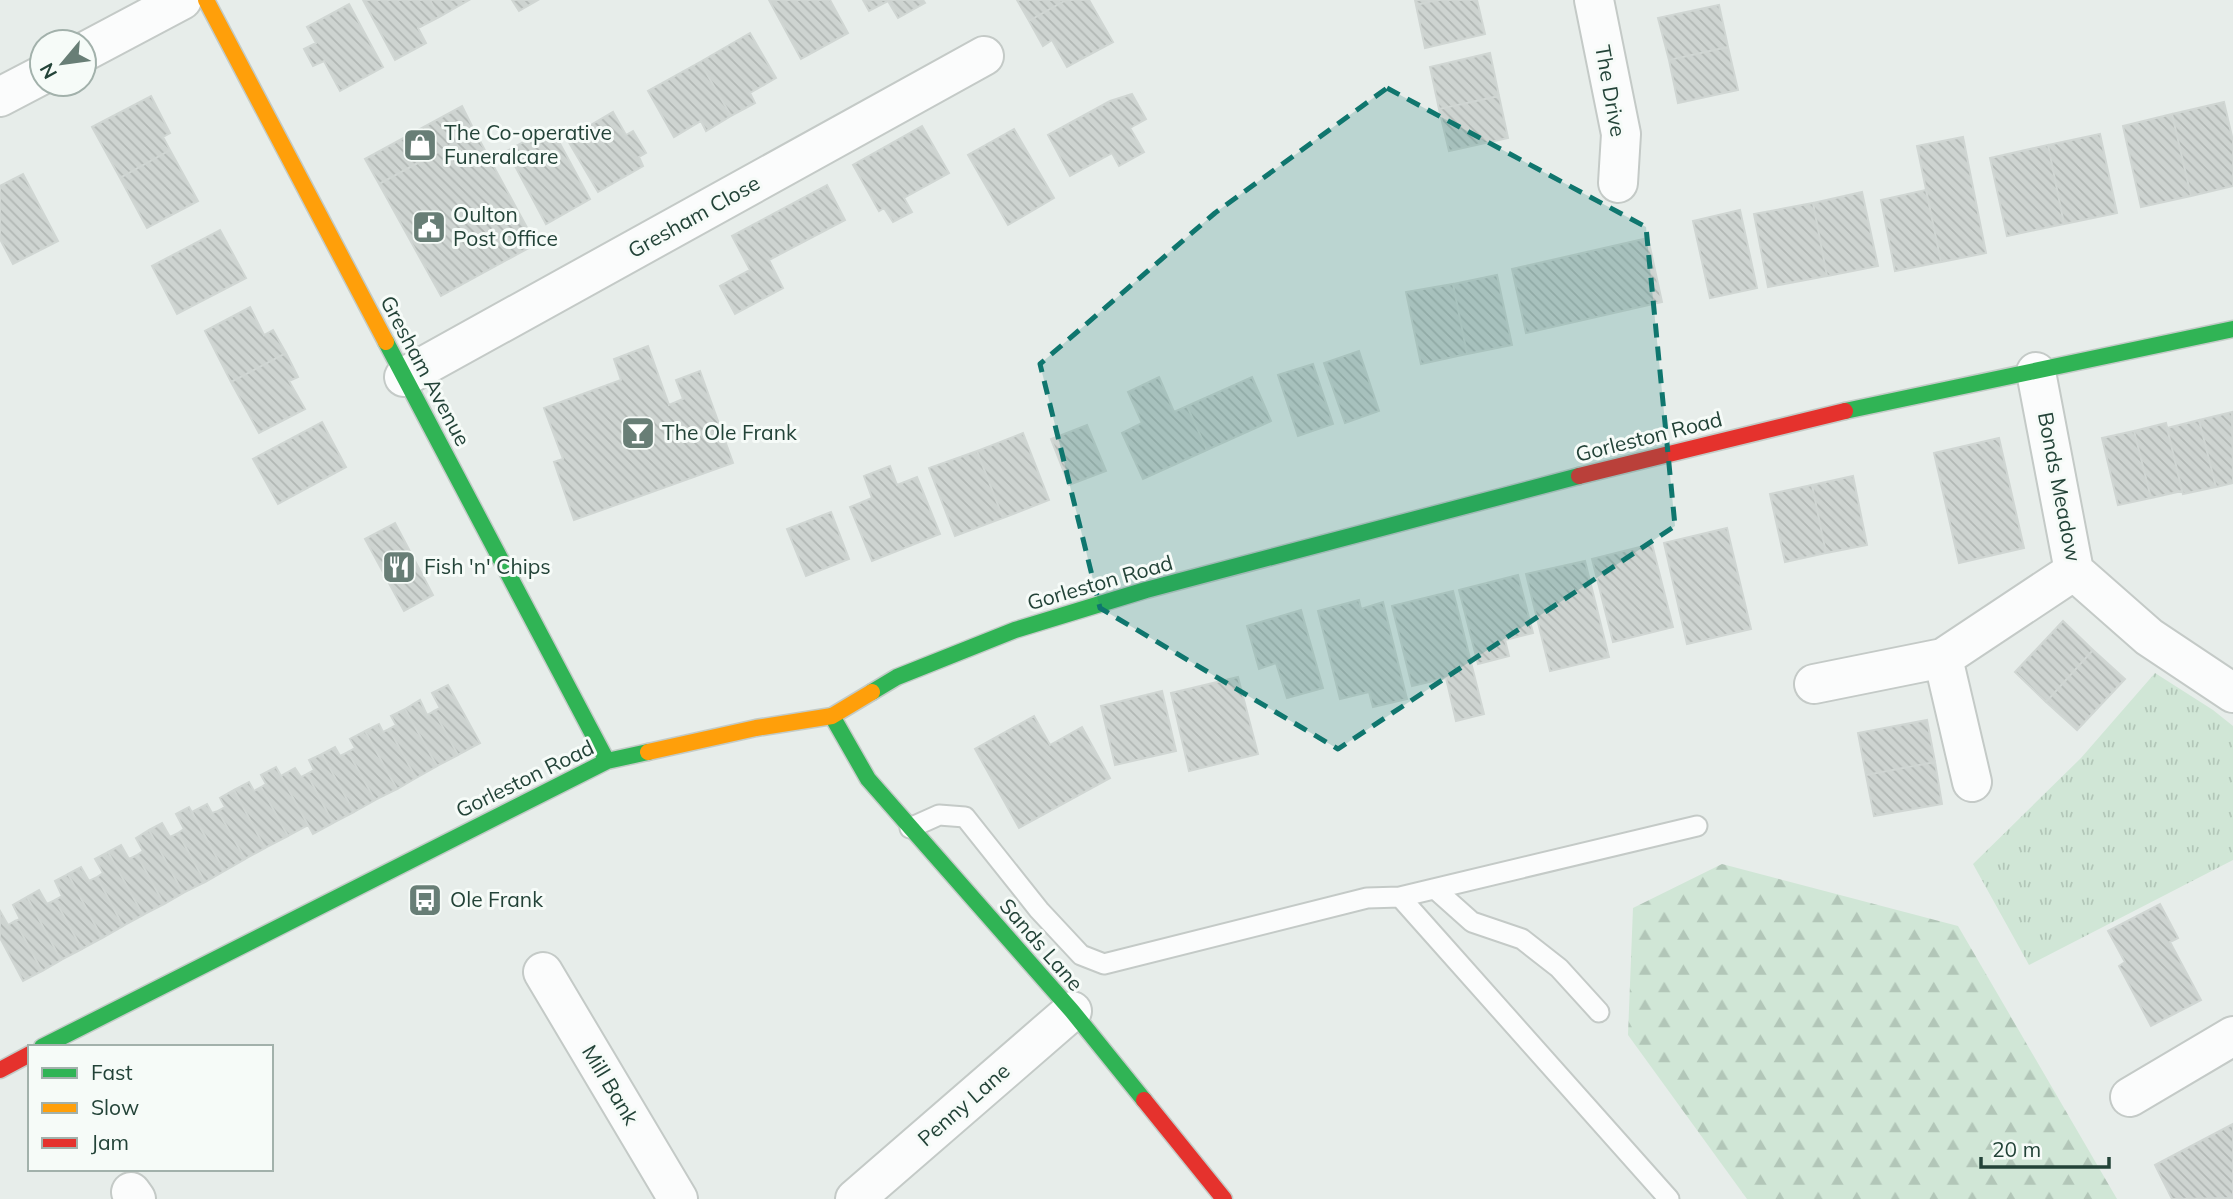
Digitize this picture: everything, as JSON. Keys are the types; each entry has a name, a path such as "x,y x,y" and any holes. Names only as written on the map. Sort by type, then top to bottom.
{"main road":[{"name":"Gresham Avenue","path":"206,0 607,761"},
{"name":"Gorleston Road","path":"47,1045 607,761 756,728 832,716 897,677 1015,630 1146,590 1757,431 2233,329"},
{"name":"Sands Lane","path":"832,716 868,779 1072,1011 1224,1199"},
{"path":"0,1070 28,1055"}],"street":[{"path":"98,45 182,0"},
{"name":"The Drive","path":"1594,0 1621,134 1618,183"},
{"name":"Gresham Close","path":"404,377 984,56"},
{"path":"0,97 28,82"},
{"name":"Bonds Meadow","path":"2036,372 2074,571 2149,637 2233,693"},
{"path":"1814,684 1943,657 2074,571"},
{"path":"1943,657 1972,782"},
{"name":"Mill Bank","path":"543,972 678,1199"},
{"name":"Penny Lane","path":"855,1199 1072,1011"},
{"path":"2130,1097 2233,1036"}],"lane":[{"path":"910,828 939,816 965,817 1039,910 1072,946 1081,955 1104,964 1367,898 1400,897 1697,827"},
{"path":"1435,888 1472,922 1522,939 1559,968 1599,1012"},
{"path":"1400,897 1669,1199"}],"highlighted area":[{"path":"1387,88 1646,227 1675,526 1338,749 1100,608 1040,364 1215,213"}],"green space":[{"path":"2155,673 2233,726 2233,860 2029,965 1973,864 2081,758"},
{"path":"1722,864 1958,926 2117,1199 1747,1199 1628,1035 1633,908"}],"building":[{"path":"363,0 430,0 439,17 418,28 426,43 395,60"},
{"path":"430,0 469,0 439,17"},
{"path":"512,0 538,0 519,11"},
{"path":"769,0 830,0 848,33 801,59"},
{"path":"863,0 923,0 925,3 898,18 888,1 869,11"},
{"path":"1017,0 1066,0 1029,21"},
{"path":"1066,0 1089,0 1113,42 1067,67 1052,40 1043,46 1029,21"},
{"path":"1415,0 1437,0 1416,5"},
{"path":"1437,0 1477,0 1485,34 1425,48 1416,5"},
{"path":"349,4 383,67 340,91 324,61 313,66 304,49 316,43 307,27"},
{"path":"1719,5 1728,47 1669,60 1658,18"},
{"path":"750,33 776,78 750,93 755,103 731,116 700,62"},
{"path":"1728,47 1738,90 1678,103 1669,60"},
{"path":"1490,53 1499,96 1439,109 1430,67"},
{"path":"700,62 731,116 706,131 701,121 674,137 648,91"},
{"path":"1132,94 1146,119 1130,128 1144,152 1119,166 1112,153 1070,176 1048,135 1110,101"},
{"path":"151,96 170,133 163,137 170,150 120,178 92,127"},
{"path":"1499,96 1508,138 1449,151 1439,109"},
{"path":"2224,102 2233,141 2233,186 2191,196 2172,114"},
{"name":"The Co-operative Funeralcare","path":"462,106 475,132 379,184 365,159"},
{"path":"613,112 626,135 633,131 646,153 639,157 643,166 598,192 567,139"},
{"path":"2172,114 2191,196 2141,207 2123,126"},
{"path":"922,126 949,173 904,198 912,212 893,222 884,208 879,211 853,165"},
{"path":"551,127 590,199 546,224 507,151"},
{"path":"1014,129 1054,198 1008,225 968,155"},
{"path":"475,132 536,244 441,296 379,184"},
{"path":"2100,134 2117,213 2064,224 2048,145"},
{"path":"1963,137 1986,253 1941,262 1917,146"},
{"path":"2048,145 2064,224 2007,236 1990,158"},
{"path":"170,150 198,201 147,228 120,178"},
{"path":"23,174 58,241 13,264 0,239 0,186"},
{"path":"827,185 845,220 769,260 783,288 735,314 720,286 750,270 732,236"},
{"path":"1926,190 1941,262 1895,271 1881,200"},
{"path":"1862,192 1878,266 1827,276 1813,203"},
{"path":"1813,203 1827,276 1768,287 1754,214"},
{"path":"1740,210 1757,288 1710,298 1693,221"},
{"path":"220,230 246,278 177,314 152,266"},
{"path":"1648,238 1662,302 1526,333 1512,269"},
{"path":"1497,275 1512,345 1467,354 1453,284"},
{"path":"1453,284 1467,354 1421,364 1406,292"},
{"path":"250,307 264,335 273,330 286,353 231,382 205,331"},
{"name":"The Ole Frank","path":"648,346 669,405 683,399 676,380 700,371 733,463 574,520 554,462 563,459 544,408 621,380 614,359"},
{"path":"1359,351 1379,411 1345,423 1324,363"},
{"path":"286,353 298,377 289,381 305,409 259,433 231,382"},
{"path":"1313,364 1333,424 1298,436 1278,375"},
{"path":"1159,377 1174,412 1187,406 1207,450 1143,479 1122,433 1142,423 1128,392"},
{"path":"1252,377 1271,421 1207,450 1187,406"},
{"path":"2232,412 2233,483 2216,487 2199,420"},
{"path":"2199,420 2216,487 2183,494 2167,428"},
{"path":"322,422 346,467 278,504 253,459"},
{"path":"2166,423 2182,491 2151,498 2134,431"},
{"path":"1087,425 1106,471 1069,485 1051,439"},
{"path":"2134,431 2151,498 2118,505 2102,438"},
{"path":"1023,433 1049,500 1003,518 977,451"},
{"path":"1999,438 2024,548 1959,563 1934,453"},
{"path":"977,451 1003,518 955,536 929,468"},
{"path":"890,466 897,485 917,477 940,534 872,561 850,507 872,498 864,476"},
{"path":"1853,476 1867,545 1826,553 1812,485"},
{"path":"1812,485 1826,553 1785,562 1770,494"},
{"path":"831,512 849,559 806,576 787,529"},
{"name":"Fish 'n' Chips","path":"395,523 433,595 404,611 365,539"},
{"path":"1727,528 1751,629 1687,644 1664,543"},
{"path":"1652,544 1673,627 1613,642 1592,559"},
{"path":"1585,561 1609,657 1550,671 1526,574"},
{"path":"1518,575 1533,633 1505,640 1509,656 1478,664 1459,590"},
{"path":"1453,591 1484,714 1456,721 1446,678 1412,686 1392,606"},
{"path":"1359,600 1361,609 1383,602 1407,699 1373,707 1369,692 1340,699 1318,611"},
{"path":"1301,610 1323,688 1287,698 1276,663 1259,669 1247,626"},
{"path":"2063,621 2093,650 2046,702 2015,672"},
{"path":"2093,650 2125,679 2077,730 2046,702"},
{"path":"1238,677 1258,754 1189,771 1171,693"},
{"path":"448,685 480,743 458,755 434,711 440,708 432,693"},
{"path":"1162,691 1176,751 1115,765 1101,706"},
{"path":"420,700 427,715 434,711 458,755 437,766 405,709"},
{"path":"405,709 437,766 416,778 389,729 396,725 391,716"},
{"path":"1034,716 1050,745 1082,727 1110,778 1019,828 975,749"},
{"path":"1927,720 1935,762 1866,775 1858,733"},
{"path":"379,724 383,732 389,729 416,778 397,789 365,731"},
{"path":"365,731 397,789 375,800 348,752 355,748 350,739"},
{"path":"335,747 340,756 348,752 375,800 354,812 322,754"},
{"path":"322,754 354,812 333,823 307,774 314,770 309,760"},
{"path":"1935,762 1942,804 1874,816 1866,775"},
{"path":"276,767 308,825 288,836 261,787 266,784 261,775"},
{"path":"295,768 301,777 307,774 333,823 313,834 281,776"},
{"path":"249,782 254,791 261,787 288,836 265,848 234,790"},
{"path":"234,790 265,848 245,859 218,811 225,807 220,798"},
{"path":"207,804 212,813 218,811 245,859 224,871 192,812"},
{"path":"189,807 224,871 205,882 178,833 184,829 176,814"},
{"path":"162,823 170,837 178,833 205,882 183,893 149,830"},
{"path":"149,830 183,893 164,904 137,855 143,851 136,838"},
{"path":"121,845 129,859 137,855 164,904 143,915 108,852"},
{"path":"108,852 143,915 123,926 97,877 103,873 95,859"},
{"path":"81,867 89,881 97,877 123,926 102,938 68,874"},
{"path":"68,874 102,938 82,949 55,900 62,896 55,881"},
{"path":"39,890 47,904 55,900 82,949 61,960 27,897"},
{"path":"27,897 61,960 42,971 15,921 20,919 13,905"},
{"path":"2160,904 2178,938 2170,942 2201,1000 2151,1026 2119,966 2125,962 2108,931"},
{"path":"0,911 8,925 15,921 42,971 23,981 0,938"},
{"path":"2233,1124 2233,1198 2172,1199 2155,1165"}],"traffic: fast":[{"path":"1845,411 2233,329"},
{"path":"386,342 607,761"},
{"path":"872,692 897,677 1015,630 1146,590 1579,476"},
{"path":"832,716 868,779 1072,1011 1144,1100"},
{"path":"46,1045 607,761 648,752"}],"traffic: slow":[{"path":"206,0 386,342"},
{"path":"648,752 756,728 832,716 872,692"}],"traffic: jam":[{"path":"1579,476 1845,411"},
{"path":"0,1070 28,1055"},
{"path":"1144,1100 1224,1199"}],"place":[{"name":"The Co-operative Funeralcare","path":"420,145"},
{"name":"Oulton Post Office","path":"429,227"},
{"name":"The Ole Frank","path":"638,433"},
{"name":"Fish 'n' Chips","path":"399,567"},
{"name":"Ole Frank","path":"425,900"}]}
